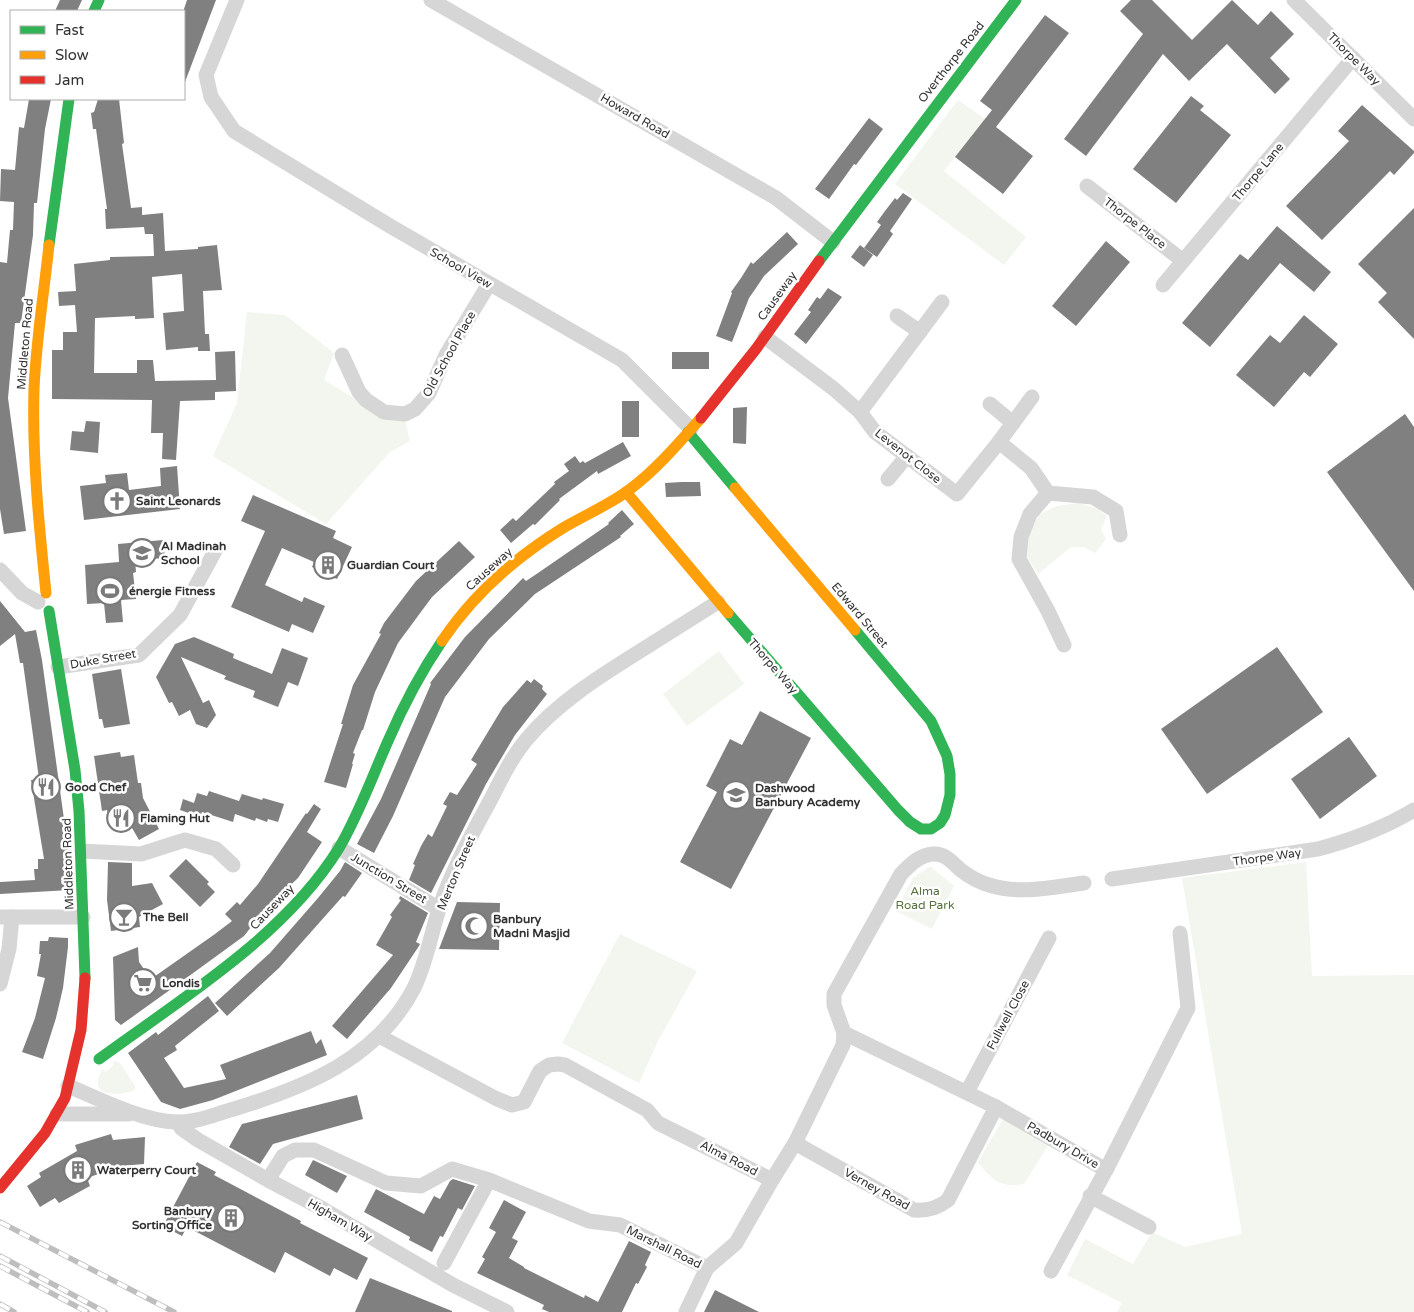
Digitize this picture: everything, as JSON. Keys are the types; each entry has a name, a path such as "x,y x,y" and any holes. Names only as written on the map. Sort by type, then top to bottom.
{"street":[{"name":"School View","path":"237,0 206,75 210,97 234,131 390,226 622,360 690,431"},
{"name":"Howard Road","path":"431,0 776,198 833,242"},
{"name":"Overthorpe Road","path":"926,117 1016,0"},
{"name":"Thorpe Way","path":"1294,0 1414,119"},
{"name":"Thorpe Lane","path":"1163,286 1353,58"},
{"name":"Middleton Road","path":"0,1188 45,1133 65,1098 77,1053 86,978 82,850 75,770 49,602 37,506 34,451 34,403 39,332 51,221 69,100"},
{"name":"Causeway","path":"99,1059 261,939 316,880 339,848 396,724 424,671 456,622 480,594 509,568 554,535 626,492 647,476 690,431 765,337 926,117"},
{"name":"Thorpe Place","path":"1087,186 1183,261"},
{"name":"Old School Place","path":"342,355 359,392 366,400 384,412 405,414 415,409 429,393 446,355 489,284"},
{"path":"860,412 942,302"},
{"path":"897,316 920,332"},
{"name":"Levenot Close","path":"765,337 834,389 860,412 875,432 956,494 999,442 1032,397"},
{"path":"990,404 1013,423"},
{"name":"Edward Street","path":"690,431 931,721 947,755 950,789 945,816 935,828 927,830"},
{"path":"999,442 1031,468 1048,493"},
{"path":"888,479 907,456"},
{"name":"Thorpe Way","path":"626,492 718,602 898,810 919,828 927,830"},
{"path":"1048,493 1093,497 1116,511 1120,535"},
{"path":"1048,493 1030,514 1021,537 1019,559 1048,611 1064,645"},
{"name":"Duke Street","path":"58,667 139,655 180,615 215,551"},
{"path":"0,570 22,593 49,602"},
{"name":"Merton Street","path":"68,1086 136,1114 178,1122 204,1117 267,1099 298,1087 346,1061 379,1036 414,988 428,953 448,882 501,780 525,741 569,699 619,664 718,602"},
{"name":"Thorpe Way","path":"1112,878 1318,849 1372,832 1414,810"},
{"path":"82,850 141,854 185,840 216,849 233,865"},
{"name":"Junction Street","path":"339,848 439,909"},
{"path":"844,1033 834,1005 834,994 888,895 901,874 916,859 933,854 946,857 972,878 988,885 1006,889 1024,890 1084,883"},
{"path":"0,984 9,949 6,917 83,917"},
{"name":"Padbury Drive","path":"844,1033 996,1107 1106,1170 1188,1008 1180,933"},
{"name":"Fullwell Close","path":"967,1092 1049,938"},
{"name":"Alma Road","path":"379,1036 496,1099 512,1105 524,1102 540,1070 549,1065 565,1065 647,1110 658,1123 772,1180 795,1143 843,1045 844,1033"},
{"name":"Verney Road","path":"795,1143 914,1210 923,1211 939,1207 948,1200 996,1107"},
{"name":"Merton Street","path":"57,1114 136,1114"},
{"name":"Higham Way","path":"178,1122 181,1128 198,1140 321,1208 453,1285 507,1312"},
{"name":"Marshall Road","path":"268,1180 284,1156 295,1150 314,1150 386,1183 421,1186 452,1170 489,1180 589,1221 620,1225 707,1268 686,1312"},
{"path":"1051,1271 1090,1196 1106,1170"},
{"path":"444,1263 489,1180"},
{"path":"707,1268 736,1244 772,1180"},
{"path":"1090,1196 1149,1227"}],"green space":[{"path":"958,100 985,119 944,171 1026,237 1004,265 895,184"},
{"path":"247,312 285,315 334,353 324,380 386,418 405,419 410,441 390,452 326,524 213,456 237,403"},
{"path":"1079,503 1098,509 1107,516 1101,529 1106,539 1095,553 1084,547 1071,547 1038,574 1026,555 1029,532 1040,514 1057,506"},
{"path":"719,651 744,684 687,726 663,694"},
{"path":"1306,862 1312,976 1414,975 1414,1312 1117,1312 1122,1303 1067,1275 1085,1239 1133,1264 1152,1232 1185,1247 1242,1234 1182,878"},
{"name":"Alma Road Park","path":"929,867 954,886 932,929 896,911 913,878"},
{"path":"620,934 697,971 658,1041 639,1083 562,1043"},
{"path":"112,1062 120,1063 135,1086 135,1090 113,1094 106,1093 98,1086 98,1079 102,1070 106,1072 114,1065"},
{"path":"1003,1119 1049,1144 1024,1184 1003,1184 992,1178 978,1162"}],"building":[{"path":"60,0 82,0 77,10 55,10"},
{"path":"187,0 216,0 185,82 185,10"},
{"path":"1131,0 1152,0 1192,40 1232,0 1258,25 1271,11 1294,34 1270,58 1290,79 1275,94 1227,44 1189,81 1163,54 1086,156 1064,139 1143,34 1120,11"},
{"path":"1045,15 1069,33 996,127 1033,156 1003,194 955,157 992,110 980,101"},
{"path":"1191,96 1204,106 1200,110 1231,135 1176,203 1133,169"},
{"path":"29,100 51,100 45,129 37,203 34,203 33,235 21,323 15,323 8,398 26,531 4,534 0,509 0,262 7,263 10,230 13,230 14,202 0,201 1,169 15,170 19,127 24,128"},
{"path":"98,100 119,100 124,143 122,144 131,208 142,207 142,215 163,213 165,251 198,249 198,247 217,245 222,290 203,291 205,334 209,334 210,351 198,351 198,347 166,350 163,313 184,311 182,274 152,277 154,318 135,319 135,316 95,318 94,373 137,373 137,360 153,360 155,381 216,380 215,352 235,351 236,391 215,392 215,400 180,401 176,460 162,459 163,433 151,433 152,400 52,399 52,350 63,350 63,332 77,332 75,305 59,306 58,292 76,291 74,264 110,260 110,257 154,256 153,234 145,234 144,227 106,229 105,209 107,209 96,129 93,129 91,113 94,112"},
{"path":"1362,105 1414,153 1394,175 1390,171 1322,240 1286,206 1349,141 1338,131"},
{"path":"869,118 883,129 856,165 854,164 829,199 815,189"},
{"path":"903,193 912,199 890,231 893,234 877,257 864,248 881,225 877,222 895,198 897,200"},
{"path":"1414,208 1414,339 1378,302 1387,293 1358,264"},
{"path":"1277,226 1331,272 1314,292 1280,263 1210,347 1182,323 1240,254 1248,260"},
{"path":"787,232 798,244 764,276 749,298 732,342 716,336 731,292 751,262 753,264"},
{"path":"1106,241 1130,262 1076,326 1052,306"},
{"path":"860,245 873,255 864,267 851,257"},
{"path":"828,288 842,297 806,344 794,334 811,312 808,310 817,297 820,299"},
{"path":"1304,315 1338,344 1310,377 1304,372 1274,407 1236,375 1270,335 1280,343"},
{"path":"672,352 709,352 709,369 672,369"},
{"path":"622,401 639,401 639,437 622,437"},
{"path":"747,407 746,444 733,443 733,408"},
{"path":"1405,414 1414,427 1414,591 1327,472"},
{"path":"86,421 100,422 98,453 70,450 72,431 84,432"},
{"path":"623,442 631,456 598,474 597,471 559,499 535,525 533,524 511,543 500,530 513,518 516,521 555,484 554,482 569,471 564,464 575,456 580,463 583,461 585,463"},
{"name":"Saint Leonards","path":"177,466 180,509 84,520 80,486 106,483 105,475 127,473 129,490 161,486 160,468"},
{"path":"700,482 701,496 666,497 665,483"},
{"name":"Guardian Court","path":"253,495 336,531 333,538 352,547 337,579 312,567 314,562 282,548 265,585 302,602 304,597 325,606 313,633 292,624 289,632 231,607 265,531 241,521"},
{"path":"622,510 634,524 621,537 535,594 489,639 445,697 393,816 374,853 357,844 381,799 430,683 465,637 523,578 526,581 538,573 609,524"},
{"name":"énergie Fitness","path":"163,540 165,558 135,560 136,572 133,573 136,599 121,600 123,622 106,623 104,603 87,604 85,565 119,562 118,544"},
{"path":"459,541 475,557 432,597 398,643 375,692 363,730 353,753 355,754 353,764 346,788 324,782 343,724 341,724 353,685 381,634 379,633 384,623 416,581"},
{"path":"0,601 25,632 36,630 42,660 68,848 70,890 0,894 0,882 35,880 34,869 38,869 38,859 44,859 31,780 39,779 23,663 20,663 15,634 0,646"},
{"path":"194,637 234,654 233,658 272,674 282,648 308,658 298,686 288,682 278,707 253,697 255,691 224,679 226,676 181,657 203,703 209,700 216,715 207,728 196,724 190,710 179,716 172,702 169,703 156,677 175,644"},
{"path":"1277,647 1323,712 1207,794 1161,729"},
{"path":"121,669 130,724 104,728 102,719 99,719 92,674"},
{"path":"534,679 543,686 542,689 547,694 515,735 486,784 431,893 409,880 415,865 413,864 421,846 428,834 432,837 447,806 443,804 450,792 457,795 477,764 471,760 503,707 527,680 531,683"},
{"path":"760,711 811,738 731,889 680,862 717,792 706,786 730,739 742,745"},
{"path":"1349,737 1377,776 1320,819 1291,779"},
{"path":"120,752 121,757 134,755 138,783 141,783 143,798 159,829 139,840 128,821 112,830 107,810 102,811 94,756"},
{"path":"209,791 239,801 242,794 284,804 278,822 268,819 267,822 256,818 255,821 235,814 233,822 202,812 200,817 180,810 183,799 194,803 197,793 207,796"},
{"path":"314,804 321,809 307,832 322,842 298,878 275,900 278,902 255,922 244,936 174,987 121,1025 115,1020 113,957 138,947 139,962 151,979 215,934 232,921 225,914 237,902 240,905 258,884"},
{"path":"186,859 209,882 207,884 215,892 200,907 169,876"},
{"path":"108,862 132,863 132,886 152,883 163,904 139,917 140,927 111,931 107,900"},
{"path":"345,862 362,873 345,897 343,896 279,968 227,1016 215,1003 270,953 318,898"},
{"path":"400,896 428,913 416,942 420,944 391,988 347,1039 332,1026 393,955 376,945 392,917 390,915 401,900 399,899"},
{"name":"Banbury Madni Masjid","path":"457,902 500,903 499,950 439,949"},
{"path":"49,937 68,938 68,947 63,988 43,1059 22,1052 35,1018 45,978 37,976 41,954 39,954 40,941 48,941"},
{"path":"208,996 219,1011 175,1046 177,1050 164,1058 184,1088 226,1079 220,1065 311,1031 316,1044 321,1039 327,1055 213,1100 180,1109 161,1102 128,1053 156,1032 158,1035"},
{"path":"357,1095 363,1119 273,1144 260,1164 229,1147 242,1124"},
{"name":"Waterperry Court","path":"111,1134 113,1140 145,1137 144,1164 121,1166 87,1178 90,1186 59,1203 55,1198 40,1207 27,1186 41,1177 39,1173 77,1151 75,1145"},
{"path":"313,1160 347,1176 337,1193 305,1175"},
{"name":"Banbury Sorting Office","path":"197,1162 216,1172 214,1175 368,1258 357,1280 334,1268 330,1276 285,1252 275,1273 187,1227 182,1236 163,1226"},
{"path":"453,1179 475,1186 462,1210 458,1208 443,1237 440,1236 432,1252 409,1240 410,1237 364,1212 376,1189 424,1214 434,1196 440,1199"},
{"path":"504,1200 526,1212 512,1238 518,1241 509,1258 524,1268 584,1298 585,1295 598,1302 629,1241 651,1252 645,1265 647,1267 638,1284 636,1283 622,1312 549,1312 542,1309 544,1305 477,1273 485,1259 482,1257 496,1232 489,1228"},
{"path":"370,1278 452,1311 452,1312 355,1312"},
{"path":"715,1290 759,1312 704,1312"}],"railway":[{"path":"0,1222 174,1312"},
{"path":"0,1256 105,1312"},
{"path":"0,1266 87,1312"},
{"path":"0,1304 14,1312"}],"traffic: fast":[{"path":"94,10 99,0"},
{"path":"819,261 1016,0"},
{"path":"49,245 69,100"},
{"path":"688,432 735,488"},
{"path":"49,611 75,770 79,811 85,978"},
{"path":"728,613 898,810 910,822 921,829 931,829 940,823 945,815 950,795 950,774 947,756 931,721 855,630"},
{"path":"99,1059 230,964 261,938 317,880 346,835 400,715 442,641"}],"traffic: slow":[{"path":"46,593 37,491 34,389 36,353 49,245"},
{"path":"442,641 467,608 512,564 563,528 629,490 658,465 701,418"},
{"path":"735,488 855,630"},
{"path":"626,492 728,613"}],"traffic: jam":[{"path":"701,418 756,349 819,261"},
{"path":"0,1188 45,1133 65,1098 81,1030 85,978"}],"place":[{"name":"Saint Leonards","path":"117,501"},
{"name":"Al Madinah School","path":"142,553"},
{"name":"Guardian Court","path":"328,565"},
{"name":"énergie Fitness","path":"110,591"},
{"name":"Good Chef","path":"46,787"},
{"name":"Dashwood Banbury Academy","path":"736,795"},
{"name":"Flaming Hut","path":"121,818"},
{"name":"The Bell","path":"124,917"},
{"name":"Banbury Madni Masjid","path":"474,926"},
{"name":"Londis","path":"143,983"},
{"name":"Waterperry Court","path":"78,1170"},
{"name":"Banbury Sorting Office","path":"231,1218"}]}
